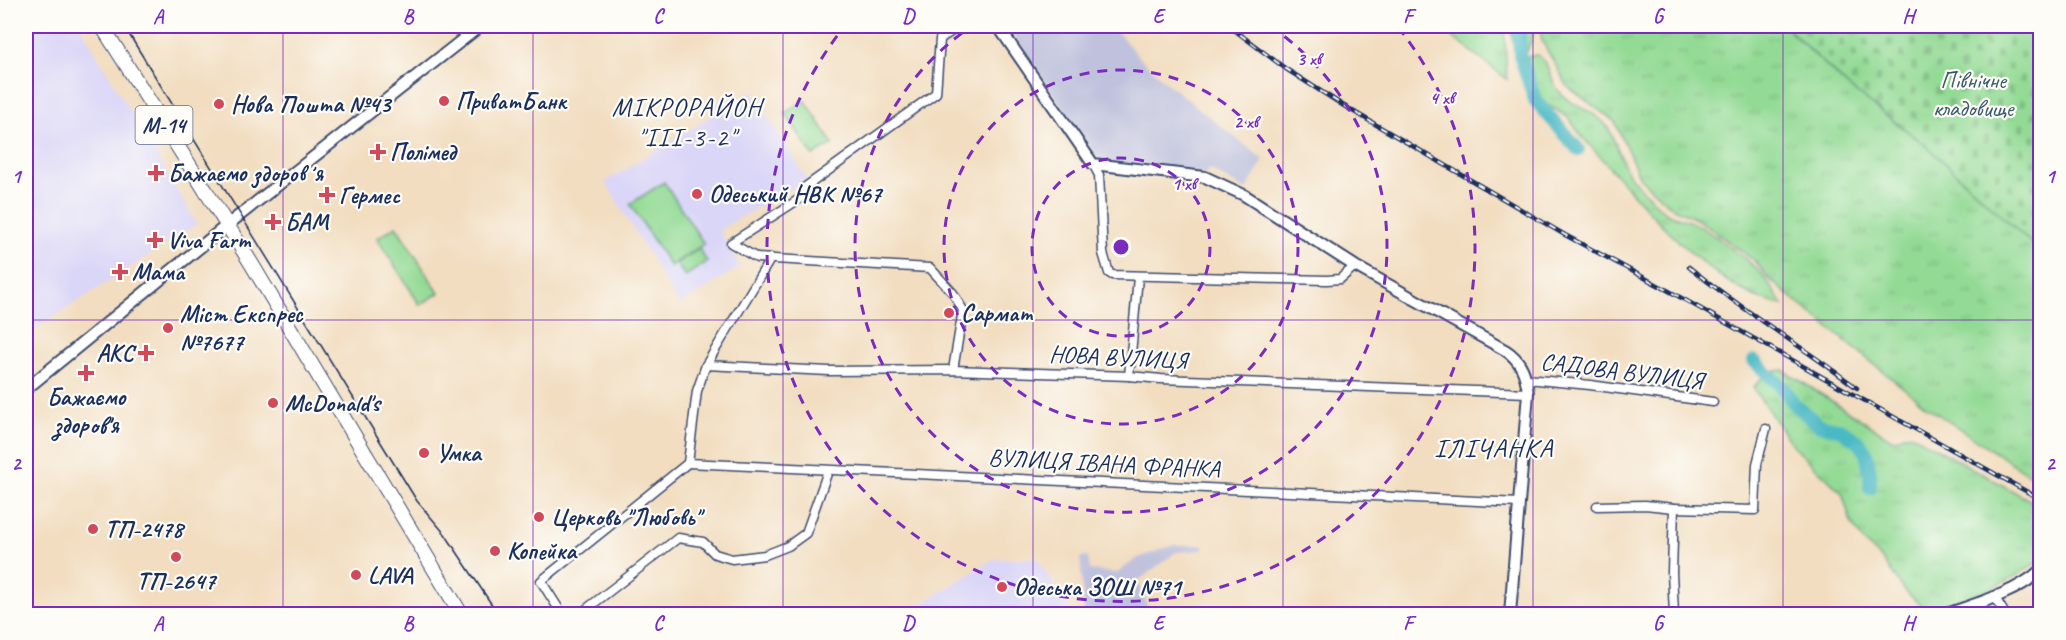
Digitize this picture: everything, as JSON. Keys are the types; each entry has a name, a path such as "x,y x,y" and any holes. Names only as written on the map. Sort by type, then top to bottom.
{"highway":[{"name":"М-14","path":"102,26 461,615"}],"street":[{"path":"26,389 226,226 480,26"},
{"path":"953,370 963,310 952,293 930,268 757,258 731,243 804,196 804,188 936,93 940,39 960,26"},
{"path":"998,26 1099,175 1103,253 1108,270 1112,275 1328,280 1340,279 1355,266"},
{"path":"1093,164 1209,178 1244,195 1355,266 1512,354 1519,362 1527,379 1528,393 1510,615"},
{"path":"562,615 541,581 688,464 697,390 706,365 771,258"},
{"path":"1129,376 1138,277"},
{"name":"НОВА ВУЛИЦЯ","path":"706,365 829,371 953,370 1528,393"},
{"name":"САДОВА ВУЛИЦЯ","path":"1527,379 1713,402"},
{"path":"1597,506 1645,505 1755,510 1757,464 1766,429"},
{"name":"ВУЛИЦЯ ІВАНА ФРАНКА","path":"688,464 1519,503"},
{"path":"580,615 678,538 703,542 715,554 732,559 765,555 788,546 807,533 828,471"},
{"path":"1674,508 1672,572 1674,615"},
{"path":"1947,615 2038,577"},
{"path":"1995,596 2005,615"}],"shaded area":[{"path":"26,26 80,26 197,224 26,335"},
{"path":"1007,26 1112,26 1141,59 1168,84 1264,160 1246,190 1209,169 1206,175 1110,163 1097,158"},
{"name":"Одеський НВК №67","path":"752,91 807,179 719,230 740,267 679,305 605,182"},
{"path":"1174,545 1203,545 1203,550 1176,552 1138,581 1151,614 1084,614 1080,557 1088,557 1090,570 1117,573 1138,558"},
{"name":"Одеська ЗОШ №71","path":"1037,558 1072,614 906,614 993,559"}],"green space":[{"path":"1438,26 1504,26 1507,79"},
{"path":"1510,26 1535,26 1527,52 1515,53"},
{"path":"1540,26 1784,26 1849,87 1923,143 2040,251 2040,482 1927,407 1770,280 1755,261 1698,220 1670,206 1640,178 1615,122 1568,87 1542,41"},
{"name":"Північне кладовище","path":"1785,26 2040,26 2040,251 1923,143 1849,87"},
{"path":"1538,55 1545,62 1555,85 1563,95 1574,104 1594,114 1605,124 1629,174 1650,198 1667,213 1697,224 1738,253 1759,271 1783,305 1755,297 1728,281 1700,261 1674,237 1583,138 1568,117 1544,103 1525,62 1530,56"},
{"path":"805,100 833,144 813,156 785,113"},
{"path":"664,182 704,244 670,266 630,204"},
{"path":"396,226 439,293 420,305 377,238"},
{"path":"699,249 707,262 685,276 676,263"},
{"path":"1783,370 1893,440 1909,433 2040,506 2040,560 2013,578 1986,590 1925,609 1905,591 1882,559 1863,541 1851,522 1842,493 1793,446 1753,388 1767,372"}],"waterway":[{"path":"1519,26 1520,55 1535,100 1578,149"},
{"path":"1754,361 1785,390 1794,404 1819,425 1842,430 1857,441 1866,452 1870,488"}],"tram line":[{"path":"124,26 417,501 445,534 498,614"}],"railway":[{"path":"1229,26 1286,69 1344,106 1565,235 2040,499"},
{"path":"1689,267 1730,299 1857,388"}],"place":[{"name":"ПриватБанк","path":"444,101"},
{"name":"Нова Пошта №43","path":"219,104"},
{"name":"Полімед","path":"378,152"},
{"name":"Бажаємо здоровʼя","path":"156,173"},
{"name":"Одеський НВК №67","path":"697,194"},
{"name":"Гермес","path":"327,195"},
{"name":"БАМ","path":"273,222"},
{"name":"Viva Farm","path":"155,240"},
{"name":"Мама","path":"120,272"},
{"name":"Сармат","path":"949,313"},
{"name":"Міст Експрес №7677","path":"168,328"},
{"name":"АКС","path":"146,353"},
{"name":"Бажаємо здоров'я","path":"86,373"},
{"name":"McDonald's","path":"273,403"},
{"name":"Умка","path":"424,453"},
{"name":"Церковь \"Любовь\"","path":"539,517"},
{"name":"ТП-2478","path":"93,529"},
{"name":"Копейка","path":"495,551"},
{"name":"ТП-2647","path":"176,557"},
{"name":"LAVA","path":"356,575"},
{"name":"Одеська ЗОШ №71","path":"1002,587"}],"district":[{"name":"МІКРОРАЙОН \"ІІІ-3-2\"","path":"687,122"},
{"name":"ІЛІЧАНКА","path":"1494,448"}]}
